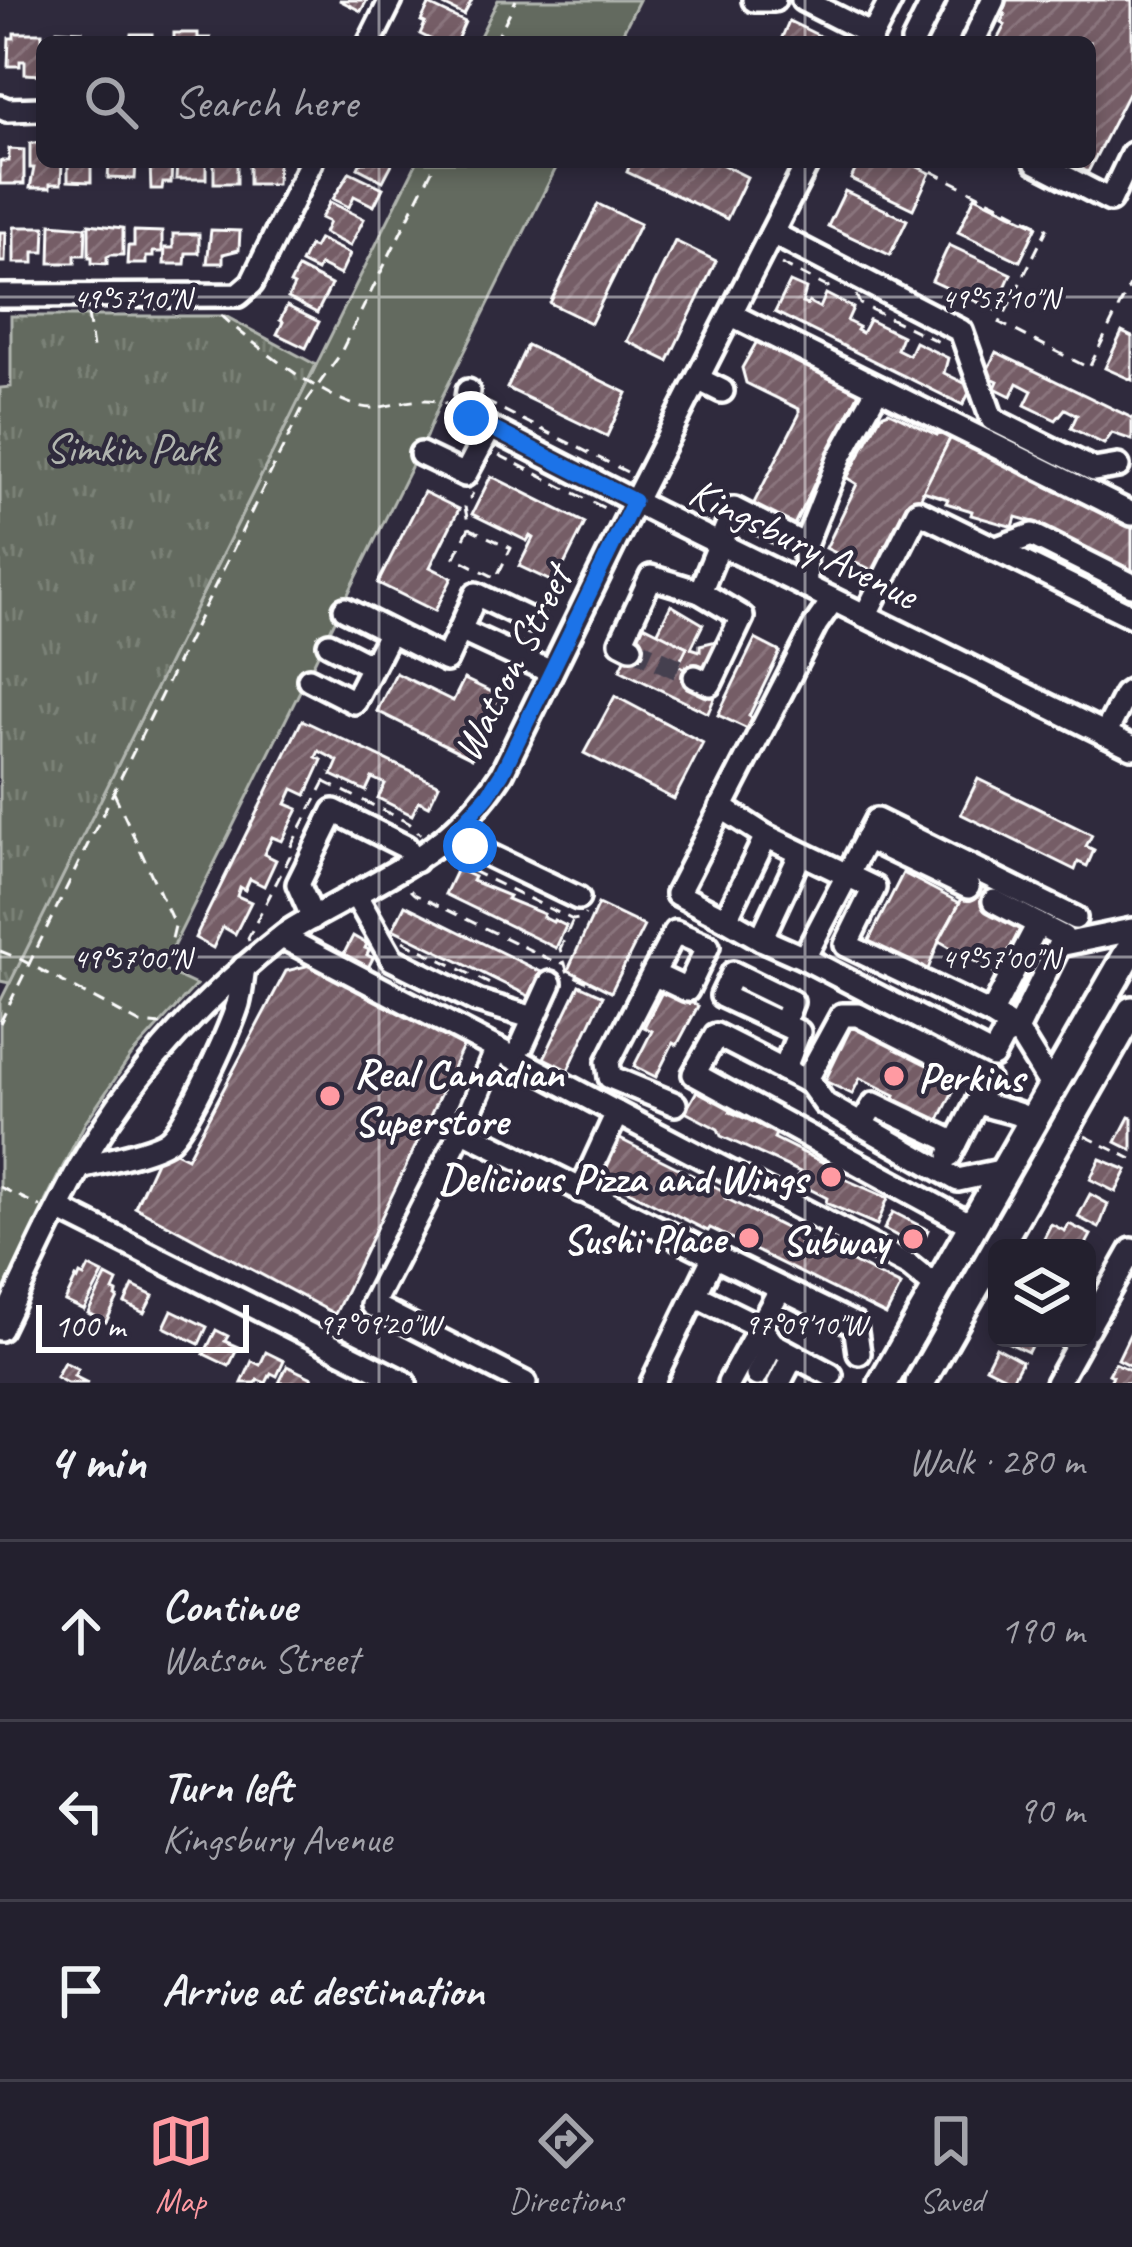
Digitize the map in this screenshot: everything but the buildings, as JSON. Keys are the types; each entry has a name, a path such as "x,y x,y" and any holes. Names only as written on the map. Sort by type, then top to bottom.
{"main road":[{"path":"889,1372 1132,947"},
{"path":"920,1383 1132,1011"},
{"path":"979,1214 1013,1219"},
{"path":"938,1288 966,1302"}],"street":[{"path":"373,36 391,0"},
{"path":"754,0 774,0"},
{"path":"803,0 865,36"},
{"path":"916,36 934,0"},
{"path":"976,36 993,0"},
{"path":"872,36 889,1"},
{"path":"0,107 36,110"},
{"path":"1048,168 1110,200 1132,154"},
{"path":"0,296 238,295 252,283 308,168"},
{"name":"Watson Street","path":"0,1329 80,1167 142,1072 183,1025 282,937 415,861 456,831 488,795 634,501 677,399 698,379 805,168"},
{"path":"772,233 961,331 992,419 1094,470 1118,466"},
{"path":"732,315 1132,514"},
{"path":"698,379 722,391"},
{"path":"806,587 805,545 840,457 878,388"},
{"name":"Kingsbury Avenue","path":"467,398 471,418 490,428 1118,740"},
{"path":"421,454 465,476 490,428"},
{"path":"700,592 734,509 805,545"},
{"path":"865,616 918,511 1132,616"},
{"path":"994,549 1032,535 1132,585"},
{"path":"626,644 651,577 700,592 742,616 702,681"},
{"path":"345,608 446,660 476,594 532,621"},
{"path":"833,600 816,624 677,894 993,1056 1004,1037 1017,1030 1063,937 994,901"},
{"path":"460,630 551,672"},
{"path":"309,679 354,702 390,632"},
{"path":"328,644 372,666"},
{"path":"1118,740 1125,695 1132,690"},
{"path":"1118,740 1132,713"},
{"path":"721,807 766,836 874,888 833,971"},
{"path":"313,918 298,884 334,811 406,847 415,861"},
{"path":"804,958 876,820 1076,918"},
{"path":"456,831 470,846 581,906"},
{"path":"726,919 766,836"},
{"path":"866,838 968,887"},
{"path":"761,939 801,853"},
{"path":"355,894 392,959 477,1001 534,1018"},
{"path":"992,1014 1038,924"},
{"path":"1058,945 1132,930"},
{"path":"282,937 910,1265 938,1288"},
{"path":"846,945 1017,1030 1052,1087"},
{"path":"80,1167 169,1141 195,1100 225,1036 238,1003 244,967"},
{"path":"653,974 608,1062 610,1077 675,1104"},
{"path":"521,1045 550,982"},
{"path":"806,1082 842,1015 858,1015 987,1080 956,1143 944,1210"},
{"path":"783,1024 799,1032 784,1070"},
{"path":"657,1134 716,1035 806,1082 825,1104 950,1175 1005,1170"},
{"path":"497,1049 462,1130 372,1305 525,1383"},
{"path":"694,1074 944,1210 979,1214"},
{"path":"977,1102 997,1111 1019,1112 1033,1121"},
{"path":"861,1125 874,1104 956,1143"},
{"path":"581,1191 617,1113"},
{"path":"462,1130 855,1325 860,1353 889,1372"},
{"path":"58,1212 405,1383"},
{"path":"1096,1313 1132,1250"},
{"path":"652,1383 714,1256"},
{"path":"780,1289 766,1335 768,1379 800,1359"},
{"path":"695,1295 766,1335 829,1379 860,1353"},
{"path":"729,1383 766,1335"},
{"path":"1057,1383 1077,1347"},
{"path":"796,1383 800,1359"}],"path":[{"path":"498,36 516,0"},
{"path":"0,1023 304,405 339,356 433,168"},
{"path":"926,168 1047,229 1000,323 1089,368 1132,281"},
{"path":"759,260 827,287 838,284"},
{"path":"855,292 860,304 942,344"},
{"path":"88,315 93,348"},
{"path":"221,315 317,387 366,409 467,398 629,473"},
{"path":"493,452 610,511"},
{"path":"469,528 511,548 496,578 455,557 469,528 465,507 475,489"},
{"path":"250,944 248,938 330,772"},
{"path":"325,782 410,823 422,835"},
{"path":"113,792 175,926 171,943"},
{"path":"454,860 581,906 560,949 568,973 591,984"},
{"path":"410,890 566,964"},
{"path":"390,934 496,987"},
{"path":"0,951 140,1023 183,1025"},
{"path":"1066,1127 1132,1159"},
{"path":"0,1187 58,1212"}],"green space":[{"path":"498,0 639,0 621,36 480,36"},
{"path":"414,168 556,168 162,969 196,985 131,1056 85,1123 0,1303 0,1002"},
{"name":"Simkin Park","path":"11,316 225,316 316,365 10,983 0,981 0,388 11,387"}],"tunnel":[{"path":"631,647 695,677"}],"place":[{"name":"Perkins","path":"894,1076"},
{"name":"Real Canadian Superstore","path":"330,1096"},
{"name":"Delicious Pizza and Wings","path":"831,1177"},
{"name":"Sushi Place","path":"749,1238"},
{"name":"Subway","path":"913,1239"}],"route":[{"path":"470,846 456,831 502,773 634,501 471,418"}]}
